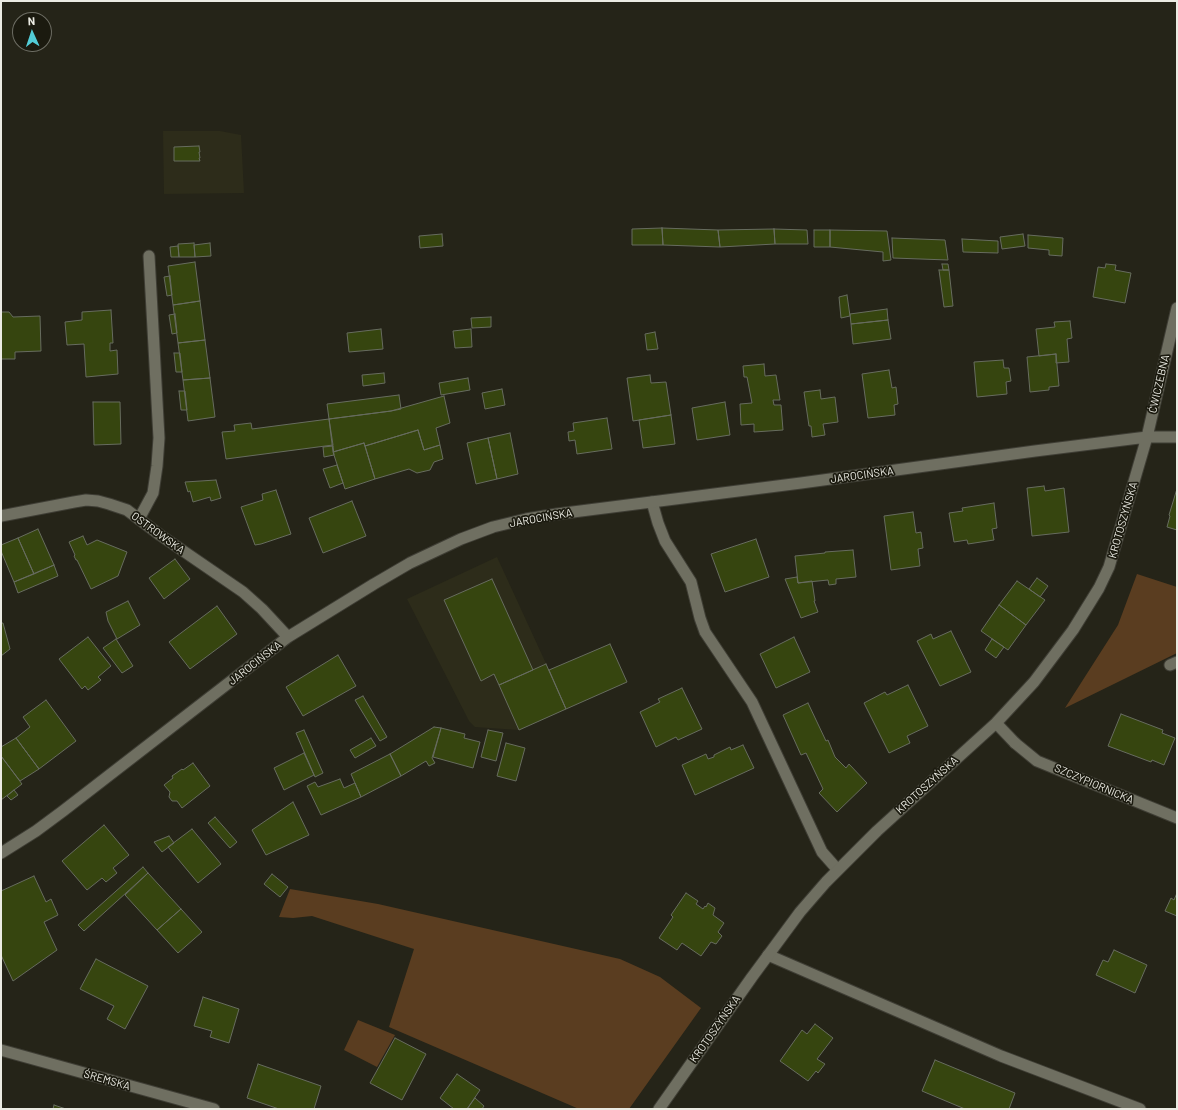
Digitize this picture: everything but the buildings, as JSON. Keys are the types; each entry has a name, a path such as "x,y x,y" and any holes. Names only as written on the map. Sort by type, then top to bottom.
{"street":[{"path":"139,519 153,493 159,438 149,256"},
{"name":"ĆWICZEBNA","path":"1147,437 1177,308"},
{"name":"JAROCIŃSKA","path":"1,853 36,831 63,811 288,638 410,563 461,539 493,527 526,519 557,514 1035,451 1147,437 1177,437"},
{"name":"KROTOSZYŃSKA","path":"658,1109 800,912 837,869 996,723 1038,676 1073,630 1099,588 1109,567 1147,437"},
{"name":"OSTROWSKA","path":"1,516 86,500 98,501 127,510 242,592 262,609 288,638"},
{"path":"652,502 658,523 666,541 691,582 705,632 752,702 822,852 837,869"},
{"name":"SZCZYPIORNICKA","path":"996,723 1015,743 1037,761 1177,818"},
{"path":"768,955 1001,1056 1140,1109"},
{"name":"ŚREMSKA","path":"1,1050 214,1109"}],"shaded area":[{"path":"163,131 220,131 241,135 244,193 164,194"},
{"path":"497,557 566,709 519,730 475,727 469,721 407,599"},
{"path":"1137,574 1177,587 1177,653 1065,708 1118,625"},
{"path":"290,889 378,904 620,959 660,977 701,1008 629,1109 579,1109 389,1027 414,949 312,916 293,918 279,917"},
{"path":"358,1020 395,1035 377,1067 344,1050"}]}
